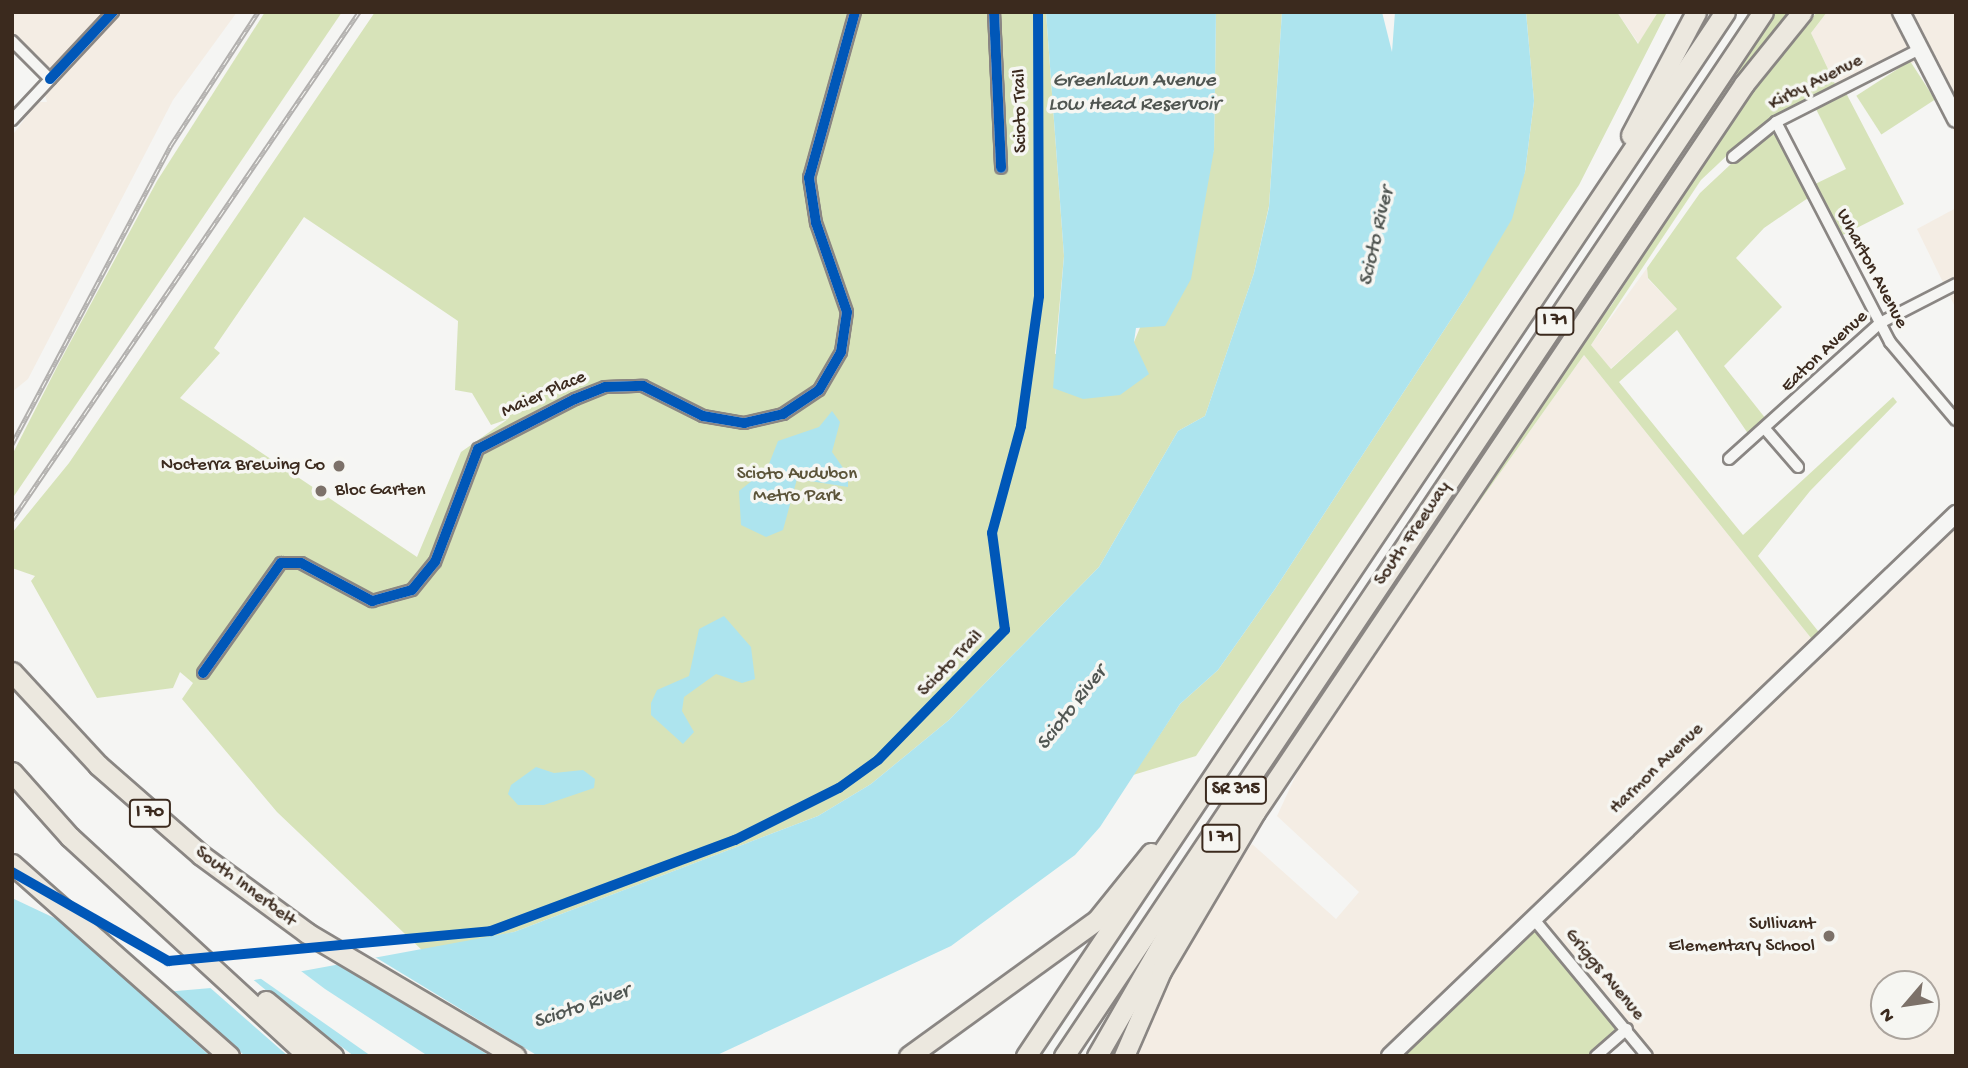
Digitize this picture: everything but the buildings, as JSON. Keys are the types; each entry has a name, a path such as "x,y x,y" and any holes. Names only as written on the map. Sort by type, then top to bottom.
{"highway":[{"path":"1556,266 1696,12"},
{"name":"South Freeway","path":"1027,1056 1725,12"},
{"name":"South Freeway","path":"1064,1056 1763,12"},
{"path":"1124,1056 1161,971 1255,812 1744,84 1802,12"},
{"path":"1570,342 1666,155"},
{"name":"I 71","path":"1097,1056 1352,625"},
{"name":"South Innerbelt","path":"12,671 150,813 307,933 514,1056"},
{"name":"I 71","path":"909,1056 1097,920 1250,724"},
{"path":"12,772 70,838 308,1056"},
{"path":"12,864 229,1056"},
{"path":"172,932 333,1056"}],"main road":[{"path":"1901,12 1956,119"},
{"name":"Harmon Avenue","path":"1390,1056 1532,917 1956,514"}],"street":[{"path":"12,120 113,12"},
{"name":"Maier Place","path":"203,673 281,563 301,564 372,601 412,590 435,562 478,449 575,399 605,387 643,386 704,416 744,423 783,414 819,390 841,352 848,312 816,223 809,178 855,12"},
{"path":"995,12 1000,168"},
{"path":"12,41 50,79"},
{"name":"Kirby Avenue","path":"1733,157 1776,122 1920,49"},
{"name":"Wharton Avenue","path":"1776,122 1880,323 1956,420"},
{"name":"Eaton Avenue","path":"1728,459 1766,430 1880,323 1956,284"},
{"path":"1766,430 1798,467"},
{"name":"Griggs Avenue","path":"1532,917 1647,1056"},
{"path":"1596,1056 1626,1029"}],"shaded area":[{"path":"12,12 237,12 173,100 28,379 12,392 12,136 37,102 47,102 35,64 12,42"},
{"path":"1617,12 1658,12 1639,44"},
{"path":"1827,12 1956,12 1956,135 1915,62 1840,94 1811,33"},
{"path":"1956,208 1956,309 1917,229"},
{"path":"1647,268 1648,279 1677,309 1610,369 1591,345"},
{"path":"1584,355 1815,643 1956,512 1956,1056 1652,1056 1619,1031 1537,931 1394,1056 1138,1056 1190,931 1252,844 1336,919 1359,892 1277,816 1302,762 1381,640"}],"green space":[{"path":"265,12 342,12 12,499 12,455 58,365 157,181"},
{"name":"Scioto Audubon Metro Park","path":"375,12 1046,12 1064,256 1055,354 1134,342 1214,150 1216,12 1282,12 1269,206 1254,273 1205,416 1178,431 1099,567 949,720 871,784 818,816 514,932 425,953 277,812 182,699 193,683 180,672 173,688 97,698 31,581 35,576 12,568 12,533 69,463","holes":["304,217 458,321 455,390 472,393 491,425 508,419 461,452 417,557 180,398 220,353 214,348"]},
{"path":"1526,12 1617,12 1638,44 1658,12 1667,12 1579,185 1196,756 1133,775 1180,704 1218,670 1275,589 1467,295 1525,172 1534,101"},
{"path":"1774,12 1795,12 1686,148 1715,101"},
{"path":"1817,12 1827,12 1811,33 1836,86 1752,132 1701,180 1591,345 1611,369 1677,309 1648,278 1647,268 1700,193 1763,134 1778,135 1808,198 1764,228 1736,258 1782,307 1724,366 1766,419 1749,435 1677,330 1619,382 1743,535 1893,397 1897,402 1810,491 1758,556 1822,636 1815,643 1584,355 1381,640 1508,434 1611,306 1743,101"},
{"path":"1910,61 1935,100 1881,134 1856,96"},
{"path":"1845,91 1904,204 1839,237 1809,187 1846,169 1815,107"},
{"path":"1526,931 1537,931 1619,1031 1591,1056 1394,1056"}],"water":[{"name":"Greenlawn Avenue Low Head Reservoir","path":"1046,12 1216,12 1214,150 1191,279 1165,326 1136,328 1134,342 1149,374 1120,395 1083,399 1053,388 1064,256"},
{"name":"Scioto River","path":"1282,12 1382,12 1392,52 1395,12 1526,12 1534,101 1525,172 1512,219 1467,295 1275,589 1218,670 1180,704 1100,827 1075,855 951,946 715,1056 12,1056 12,898 65,923 153,993 211,988 514,932 818,816 871,784 949,720 1099,567 1178,431 1205,416 1254,273 1269,207"},
{"path":"832,411 840,422 832,452 848,475 848,487 797,479 783,530 766,537 741,525 739,491 767,469 778,441 819,427"},
{"path":"724,616 751,647 755,679 742,683 716,674 684,697 682,711 694,732 683,744 651,715 651,703 657,690 689,676 699,629"},
{"path":"536,767 554,773 583,770 595,779 594,788 544,805 518,805 508,794 511,785"}],"pier":[{"path":"49,911 154,989 169,988 245,1056 210,1056"},
{"path":"375,957 538,1056 490,1056 337,962"},
{"path":"297,968 428,1056 371,1056 257,976"},
{"path":"250,977 354,1056 288,1056 207,985"}],"railway":[{"path":"12,444 171,145 258,12"},
{"path":"12,520 359,12"}],"cycle path":[{"path":"50,79 113,12"},
{"path":"203,673 281,563 301,563 372,601 412,590 435,562 478,449 575,399 605,387 643,386 703,416 744,423 783,414 819,390 841,352 847,312 816,223 809,178 855,12"},
{"name":"Scioto Trail","path":"994,12 1001,168"},
{"name":"Scioto Trail","path":"12,872 168,961 491,931 735,840 839,788 878,760 1005,630 992,533 1021,426 1039,296 1038,12"}],"place":[{"name":"Nocterra Brewing Co","path":"339,466"},
{"name":"Bloc Garten","path":"321,491"},
{"name":"Sullivant Elementary School","path":"1829,936"}]}
